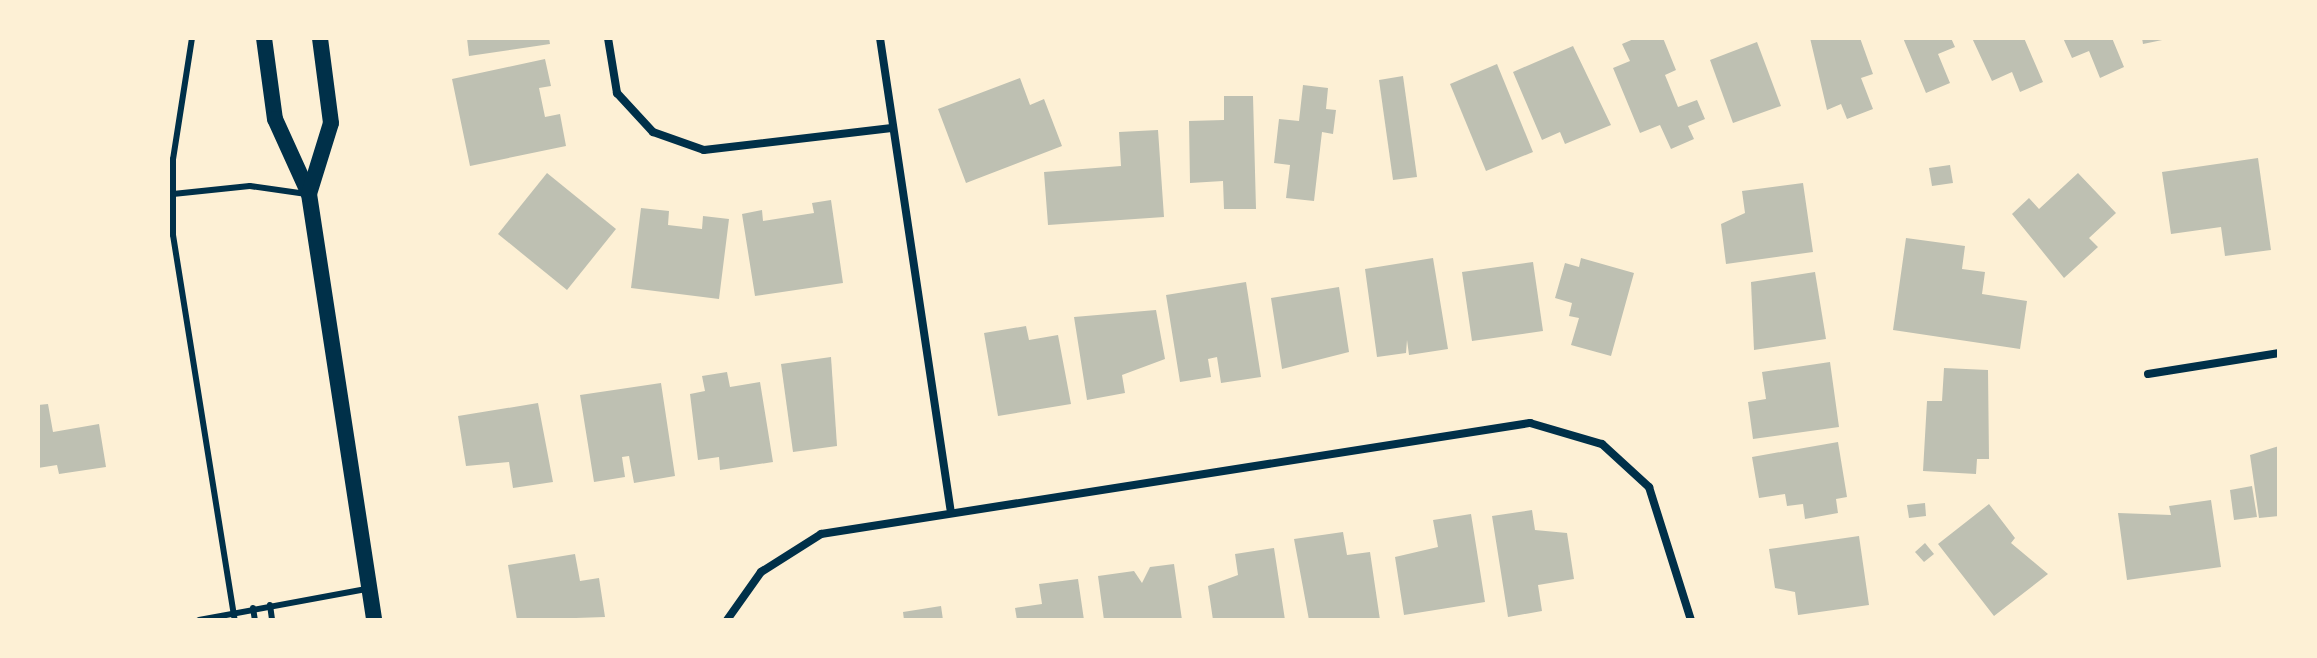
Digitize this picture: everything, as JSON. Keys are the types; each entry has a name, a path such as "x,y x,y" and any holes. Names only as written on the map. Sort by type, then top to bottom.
{"main road":[{"path":"264,38 275,119 309,194 374,620"},
{"path":"309,194 331,123 320,38"}],"street":[{"path":"608,38 617,93 653,132 704,150 892,128"},
{"path":"880,38 950,509"},
{"path":"2148,374 2279,353"},
{"path":"727,620 761,572 821,534 950,509 1493,424 1530,423 1602,444 1649,487 1691,620"}],"lane":[{"path":"192,38 173,194 173,235 235,620"},
{"path":"173,194 250,186 309,194"},
{"path":"199,620 234,611 370,589"},
{"path":"270,605 272,620"},
{"path":"253,608 255,620"}],"building":[{"path":"467,38 549,38 550,44 469,56"},
{"path":"1636,38 1663,38 1676,70 1665,75 1678,107 1697,100 1705,119 1688,126 1694,139 1671,149 1660,125 1640,133 1613,68 1630,61 1622,44"},
{"path":"1810,38 1860,38 1873,74 1861,78 1873,109 1847,119 1841,104 1827,110"},
{"path":"1903,38 1951,38 1955,47 1938,54 1950,83 1926,93"},
{"path":"1972,38 2024,38 2043,82 2020,92 2012,72 1992,81"},
{"path":"2063,38 2112,38 2124,67 2100,78 2089,51 2072,58"},
{"path":"2142,38 2166,38 2167,39 2143,44"},
{"path":"1757,42 1781,106 1733,123 1710,60"},
{"path":"1573,46 1611,125 1565,144 1560,132 1542,140 1513,72"},
{"path":"545,59 551,86 539,88 545,117 560,114 566,146 470,166 452,79"},
{"path":"1497,64 1533,152 1486,171 1450,84"},
{"path":"1403,76 1417,177 1393,180 1379,80"},
{"path":"1020,78 1030,105 1044,99 1062,146 966,183 938,109"},
{"path":"1303,85 1328,88 1326,109 1336,110 1333,134 1322,132 1314,201 1286,198 1290,165 1274,163 1279,119 1299,121"},
{"path":"1224,96 1253,96 1256,209 1224,209 1223,181 1190,183 1189,121 1224,120"},
{"path":"1158,130 1164,217 1048,225 1044,172 1121,166 1119,132"},
{"path":"2258,158 2271,250 2225,256 2221,227 2171,234 2162,172"},
{"path":"1950,165 1953,183 1932,186 1929,168"},
{"path":"547,173 616,229 567,290 498,234"},
{"path":"2078,173 2116,213 2089,238 2098,247 2064,278 2012,214 2029,198 2039,209"},
{"path":"1803,183 1813,252 1726,264 1721,224 1745,213 1742,191"},
{"path":"831,200 843,283 755,296 742,214 762,210 763,221 814,213 812,203"},
{"path":"641,208 669,211 668,225 702,229 703,216 729,219 719,299 631,288"},
{"path":"1906,238 1965,246 1962,269 1985,272 1982,294 2027,301 2020,349 1893,330"},
{"path":"1433,258 1448,349 1409,355 1407,340 1406,353 1377,357 1365,269"},
{"path":"1581,258 1634,273 1611,356 1571,345 1579,318 1569,316 1572,303 1555,298 1565,263 1579,267"},
{"path":"1533,262 1543,331 1472,341 1462,272"},
{"path":"1815,272 1826,339 1754,350 1751,282"},
{"path":"1246,282 1261,377 1221,383 1217,357 1208,359 1211,377 1180,382 1166,295"},
{"path":"1339,287 1349,352 1282,369 1271,298"},
{"path":"1156,310 1165,359 1122,375 1125,393 1087,400 1074,317"},
{"path":"1026,326 1029,340 1058,335 1071,404 998,416 984,333"},
{"path":"831,357 837,446 793,452 781,364"},
{"path":"1830,362 1839,427 1753,439 1748,402 1766,399 1762,372"},
{"path":"1944,368 1988,370 1989,459 1977,459 1976,474 1923,471 1927,401 1942,401"},
{"path":"727,372 730,387 760,382 773,462 720,470 719,457 698,460 690,394 705,391 702,376"},
{"path":"661,383 675,476 634,483 629,456 622,457 625,477 594,482 580,395"},
{"path":"538,403 553,482 513,488 509,462 466,466 458,416"},
{"path":"48,404 53,432 99,424 106,467 59,474 57,465 38,468 38,405"},
{"path":"1838,442 1847,497 1836,499 1838,513 1805,519 1803,504 1787,506 1785,494 1759,498 1752,457"},
{"path":"2279,446 2279,516 2259,518 2250,455"},
{"path":"2252,486 2257,517 2234,520 2230,490"},
{"path":"2211,500 2221,567 2127,580 2118,513 2171,515 2169,506"},
{"path":"1925,503 1926,516 1909,518 1907,505"},
{"path":"1989,504 2015,538 2011,543 2048,574 1994,616 1938,544"},
{"path":"1532,510 1535,530 1567,533 1574,579 1538,585 1542,611 1508,617 1492,516"},
{"path":"1471,514 1485,602 1404,615 1395,557 1438,547 1433,520"},
{"path":"1343,532 1347,555 1370,552 1380,620 1309,620 1294,539"},
{"path":"1859,536 1869,605 1798,615 1795,592 1775,588 1769,549"},
{"path":"1925,543 1934,554 1924,562 1915,552"},
{"path":"1274,548 1285,620 1213,620 1208,586 1238,575 1235,554"},
{"path":"575,554 580,581 599,578 605,617 517,620 508,565"},
{"path":"1174,564 1182,620 1104,620 1098,576 1134,571 1142,583 1150,567"},
{"path":"1078,579 1084,620 1017,620 1015,608 1042,604 1039,584"},
{"path":"941,606 943,620 904,620 903,612"}]}
